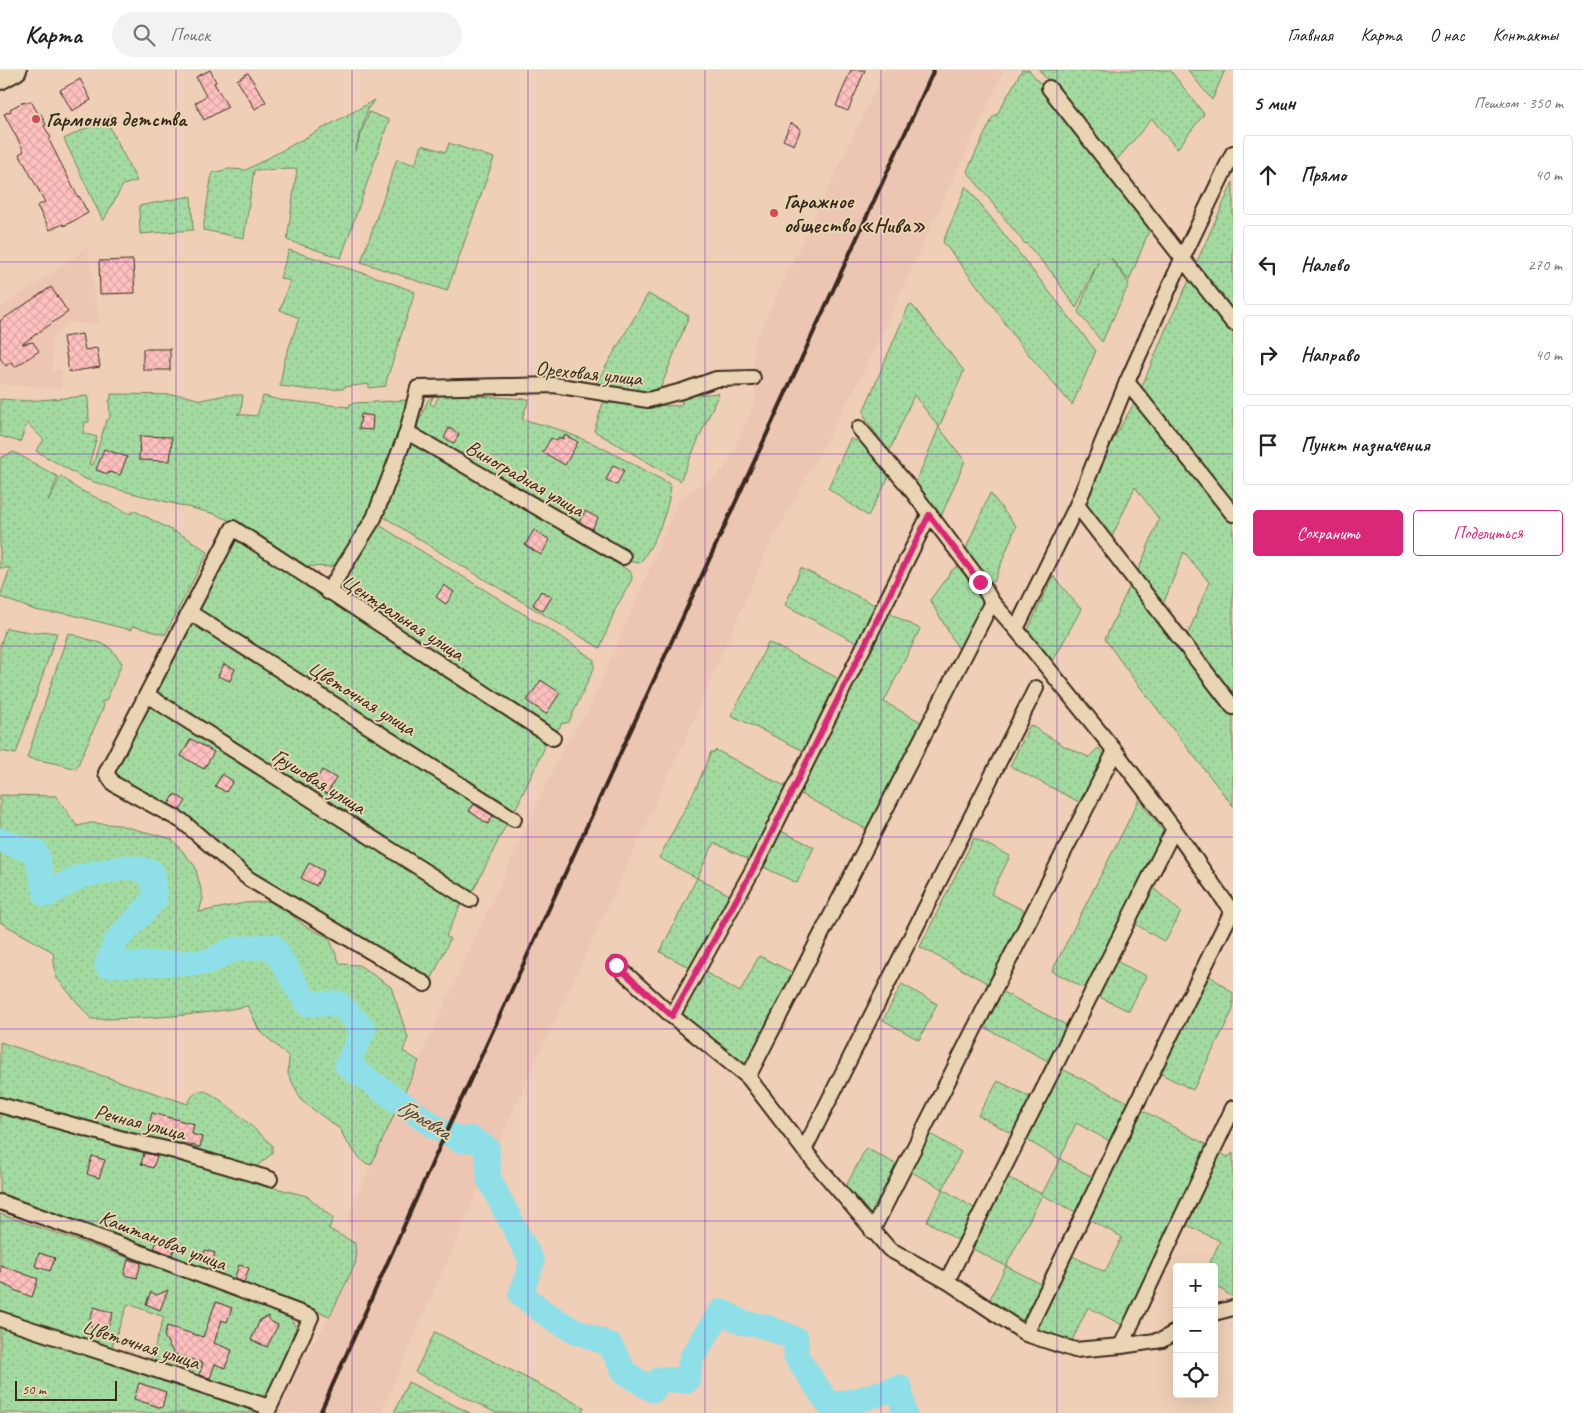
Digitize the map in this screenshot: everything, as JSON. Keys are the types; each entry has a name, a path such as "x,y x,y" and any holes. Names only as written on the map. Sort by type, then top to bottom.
{"main road":[{"path":"0,78 16,70"}],"street":[{"path":"1049,88 1233,323"},
{"path":"1016,628 1078,505 1127,382 1182,258 1233,152"},
{"name":"Ореховая улица","path":"407,432 418,388 554,385 648,400 716,379 752,378"},
{"path":"1127,382 1233,514"},
{"path":"859,428 909,487 980,582 992,602 1016,628 1115,751 1232,912 1129,1119 1026,1334"},
{"path":"328,592 374,518 407,432"},
{"name":"Виноградная улица","path":"407,432 623,557"},
{"path":"1078,505 1233,707"},
{"path":"672,1016 757,862 929,515"},
{"name":"Центральная улица","path":"189,612 233,528 553,738"},
{"path":"748,1078 992,602"},
{"path":"189,612 106,773 114,784 182,821 249,879 425,984"},
{"name":"Цветочная улица","path":"189,612 514,819"},
{"path":"804,1150 1036,688"},
{"name":"Грушовая улица","path":"147,695 470,900"},
{"path":"872,1231 1115,751"},
{"path":"947,1281 1174,830"},
{"path":"616,965 672,1016 748,1078 804,1150 889,1250 947,1281 1026,1334 1075,1350 1162,1340 1173,1333"},
{"name":"Речная улица","path":"0,1105 126,1140 175,1151 270,1179"},
{"path":"1121,1346 1233,1108"},
{"name":"Каштановая улица","path":"0,1202 118,1244 311,1317 268,1410"},
{"path":"1218,1312 1233,1308"},
{"name":"Цветочная улица","path":"0,1319 268,1410"}],"shaded area":[{"path":"885,70 1004,70 864,371 765,554 684,742 510,1117 381,1413 277,1413 295,1372 331,1316 356,1262 356,1242 347,1220 377,1151 563,748 590,708 680,498 726,467 756,399 753,345"},
{"path":"87,248 99,323 68,323 52,338 52,371 62,370 61,388 0,384 0,309"}],"green space":[{"path":"1022,70 1029,70 1153,221 1129,281 1111,258 1129,284 1102,342 1078,312 1098,262 1076,308 1052,273 1025,244 967,171 994,115 996,116"},
{"path":"1039,70 1170,70 1204,114 1177,149 1152,119 1114,163"},
{"path":"1188,70 1225,70 1212,100"},
{"path":"375,100 368,108 355,151 369,112 389,120 341,258 287,240 297,169 254,170 244,238 203,230 212,173 229,169 246,170"},
{"path":"111,116 113,120 110,126 112,132 137,181 123,185 103,221 64,139"},
{"path":"449,143 494,158 447,291 361,262 397,159 415,165 422,145 446,152"},
{"path":"1233,182 1233,316 1194,268"},
{"path":"966,186 1096,351 1072,405 1018,342 994,307 943,242"},
{"path":"191,196 193,230 140,234 139,206"},
{"path":"289,250 379,278 415,292 386,386 369,388 369,384 344,387 343,389 312,390 280,386 284,362 299,318 280,310 290,281 280,278"},
{"path":"1191,276 1233,329 1233,509 1140,391"},
{"path":"648,294 689,316 659,392 630,392 594,387"},
{"path":"909,305 913,306 964,371 939,427 914,395 889,452 865,418 864,410"},
{"path":"719,393 680,481 594,431 603,403 681,406 682,398 686,396"},
{"path":"111,394 182,395 201,400 226,395 243,395 241,412 237,414 257,416 263,396 280,400 349,407 350,404 355,403 410,400 370,509 350,547 339,565 331,565 331,567 309,566 307,569 240,526 215,514 116,489 85,479 36,451 44,440 27,423 20,442 0,436 0,399 27,401 88,396 89,422 85,422 83,433 97,437 89,464 93,465 106,421 110,418 109,400 111,400"},
{"path":"440,394 529,399 522,419 558,429 599,446 668,483 671,486 664,516 656,536 640,563 632,562 623,557 421,433 417,426 428,400 433,397 430,404 434,406"},
{"path":"1136,400 1233,523 1233,702 1185,639 1209,582 1184,552 1162,607 1137,574 1159,519 1135,487 1111,539 1084,506 1105,454"},
{"path":"939,427 965,461 939,521 914,487"},
{"path":"850,439 861,442 889,477 868,516 828,488"},
{"path":"411,442 417,442 631,572 632,579 615,610 600,648 457,563 382,515"},
{"path":"14,452 58,477 48,501 61,476 76,488 131,514 133,510 189,539 208,552 165,635 133,626 130,630 65,613 35,610 0,597 10,568 0,568 0,458"},
{"path":"990,493 1016,526 994,582 987,582 964,553"},
{"path":"379,525 566,640 594,660 594,668 569,722 561,724 555,732 339,591 340,587 342,587 342,582 351,569 353,569 375,527"},
{"path":"235,539 545,737 544,749 516,808 510,810 197,610 231,543"},
{"path":"958,566 985,602 964,645 958,648 930,600 952,570"},
{"path":"801,568 877,606 859,644 785,605"},
{"path":"1053,576 1081,609 1051,665 1026,634"},
{"path":"1130,585 1206,681 1215,699 1233,716 1233,806 1105,639"},
{"path":"885,611 920,629 884,702 921,722 868,830 795,791"},
{"path":"192,620 505,817 507,823 474,889 468,891 154,693"},
{"path":"6,628 37,633 42,631 57,633 16,754 0,751 0,646"},
{"path":"68,633 106,645 122,663 106,701 101,702 104,706 76,769 27,758"},
{"path":"768,642 841,680 806,752 731,715 752,678"},
{"path":"149,701 463,900 446,936 450,939 432,978 408,968 318,918 116,780 113,772"},
{"path":"1030,725 1064,746 1089,757 1098,748 1105,756 1083,804 1010,766"},
{"path":"716,750 788,788 752,861 714,843 697,878 659,858 697,786 711,752"},
{"path":"0,795 56,796 77,826 91,823 119,825 172,839 195,866 203,898 199,912 245,903 274,901 305,926 329,938 340,964 359,965 391,987 408,1038 403,1051 419,1061 371,1165 363,1162 345,1140 341,1130 302,1101 288,1074 289,1057 259,1030 248,1006 170,1016 91,1019 56,977 53,952 0,922"},
{"path":"1139,800 1167,836 1088,990 1052,971"},
{"path":"777,829 814,847 797,883 759,865"},
{"path":"974,838 1010,856 991,894 1027,912 991,985 920,947"},
{"path":"697,878 734,897 694,970 660,952"},
{"path":"1151,886 1181,912 1165,942 1132,922"},
{"path":"759,956 796,974 750,1064 741,1066 681,1015 703,971 740,992"},
{"path":"1112,959 1146,976 1129,1011 1095,995"},
{"path":"1210,976 1233,993 1233,1010 1193,1090 1157,1072"},
{"path":"902,984 937,1004 919,1040 883,1020"},
{"path":"997,989 1070,1027 1052,1063 980,1025"},
{"path":"0,1042 188,1104 198,1091 210,1093 272,1145 272,1154 254,1168 0,1101"},
{"path":"1058,1067 1132,1104 1113,1143 1076,1123 1060,1159 1023,1138"},
{"path":"998,1081 1034,1099 1016,1136 978,1115"},
{"path":"1138,1108 1211,1147 1124,1326 1088,1307 1071,1343 1035,1332 1051,1289 1068,1254 1105,1272 1122,1237 1086,1218"},
{"path":"0,1111 161,1153 307,1196 333,1218 329,1229 355,1243 356,1262 330,1316 0,1202"},
{"path":"927,1132 961,1152 943,1189 908,1170"},
{"path":"866,1148 901,1167 882,1203 872,1215 867,1217 844,1190"},
{"path":"1217,1151 1228,1157 1233,1153 1233,1297 1218,1288 1218,1263 1210,1263 1220,1241 1183,1223"},
{"path":"1060,1159 1096,1179 1078,1213 1042,1195 1006,1266 969,1247 1005,1176 1042,1194"},
{"path":"943,1189 979,1211 962,1243 927,1221"},
{"path":"0,1214 219,1289 290,1316 296,1328 270,1392 261,1397 150,1362 164,1317 128,1304 111,1349 35,1322 33,1326 0,1314"},
{"path":"1006,1266 1043,1285 1025,1321 988,1303"},
{"path":"0,1325 258,1407 262,1413 0,1413"},
{"path":"435,1332 584,1407 581,1413 496,1413 415,1372"},
{"path":"408,1382 470,1413 394,1413"}],"building":[{"path":"210,70 216,82 214,83 228,107 204,120 195,103 206,96 196,77"},
{"path":"851,70 865,70 848,111 836,106"},
{"path":"248,73 266,102 255,109 237,80"},
{"path":"80,79 91,100 72,111 60,90"},
{"path":"25,101 26,103 31,101 39,115 41,114 46,125 44,126 51,138 49,140 88,213 64,226 63,224 50,230 37,206 45,202 19,154 24,151 4,114"},
{"path":"791,123 801,129 794,145 783,140"},
{"path":"133,260 135,293 100,294 99,261"},
{"path":"51,287 68,312 22,344 33,342 39,351 15,367 11,362 6,366 0,358 0,321"},
{"path":"82,334 85,350 97,348 100,367 69,372 63,337"},
{"path":"143,349 170,349 170,370 143,370"},
{"path":"361,414 373,416 372,430 359,429"},
{"path":"449,428 459,434 454,443 444,438"},
{"path":"565,435 578,442 565,465 543,452 551,438 557,441 559,437 563,439"},
{"path":"140,436 172,437 170,461 139,460"},
{"path":"104,449 127,457 120,475 96,470"},
{"path":"613,465 624,470 617,485 606,480"},
{"path":"585,511 598,518 592,529 579,522"},
{"path":"534,530 550,540 541,555 525,545"},
{"path":"444,585 454,592 446,604 436,597"},
{"path":"541,591 552,597 543,611 533,605"},
{"path":"224,664 235,669 230,681 218,676"},
{"path":"541,680 560,693 546,714 527,701"},
{"path":"191,739 214,752 204,769 181,756"},
{"path":"322,770 336,778 327,794 313,786"},
{"path":"222,774 233,781 226,792 215,786"},
{"path":"175,794 186,801 180,810 169,804"},
{"path":"474,804 493,816 488,824 469,811"},
{"path":"309,863 324,871 316,886 301,878"},
{"path":"152,1113 194,1124 192,1134 202,1137 200,1147 181,1143 182,1138 148,1129"},
{"path":"144,1153 157,1156 153,1168 141,1164"},
{"path":"92,1156 105,1160 99,1178 87,1174"},
{"path":"164,1239 176,1244 172,1255 154,1248 157,1241 162,1243"},
{"path":"205,1250 215,1253 212,1264 202,1262"},
{"path":"39,1253 55,1258 50,1271 35,1266"},
{"path":"128,1259 141,1263 137,1278 124,1275"},
{"path":"0,1265 38,1279 32,1297 0,1283"},
{"path":"239,1265 249,1268 244,1282 234,1279"},
{"path":"168,1290 160,1310 146,1304 151,1292 157,1295"},
{"path":"216,1302 232,1308 227,1322 222,1320 214,1343 232,1350 225,1368 215,1364 210,1378 199,1375 203,1363 174,1354 164,1336 167,1326 203,1337"},
{"path":"94,1307 113,1313 106,1332 88,1325"},
{"path":"268,1316 270,1321 278,1325 267,1347 251,1340 260,1320"},
{"path":"139,1383 166,1392 162,1408 134,1399"}],"waterway":[{"name":"Гурьевка","path":"0,840 36,852 46,895 81,876 128,867 152,872 155,899 116,941 107,965 208,962 234,949 273,946 307,1004 338,1003 364,1029 347,1065 435,1127 462,1141 470,1138 487,1148 489,1179 532,1262 521,1294 543,1312 571,1329 610,1345 625,1373 653,1390 660,1379 687,1381 691,1359 721,1311 743,1323 764,1326 796,1339 796,1356 829,1405 858,1400 900,1387 904,1413"}],"railway":[{"path":"320,1413 439,1148 934,70"}],"place":[{"name":"Гармония детства","path":"36,119"},
{"name":"Гаражное общество «Нива»","path":"774,213"}],"route":[{"path":"616,965 672,1016 757,862 929,515 980,582"}]}
